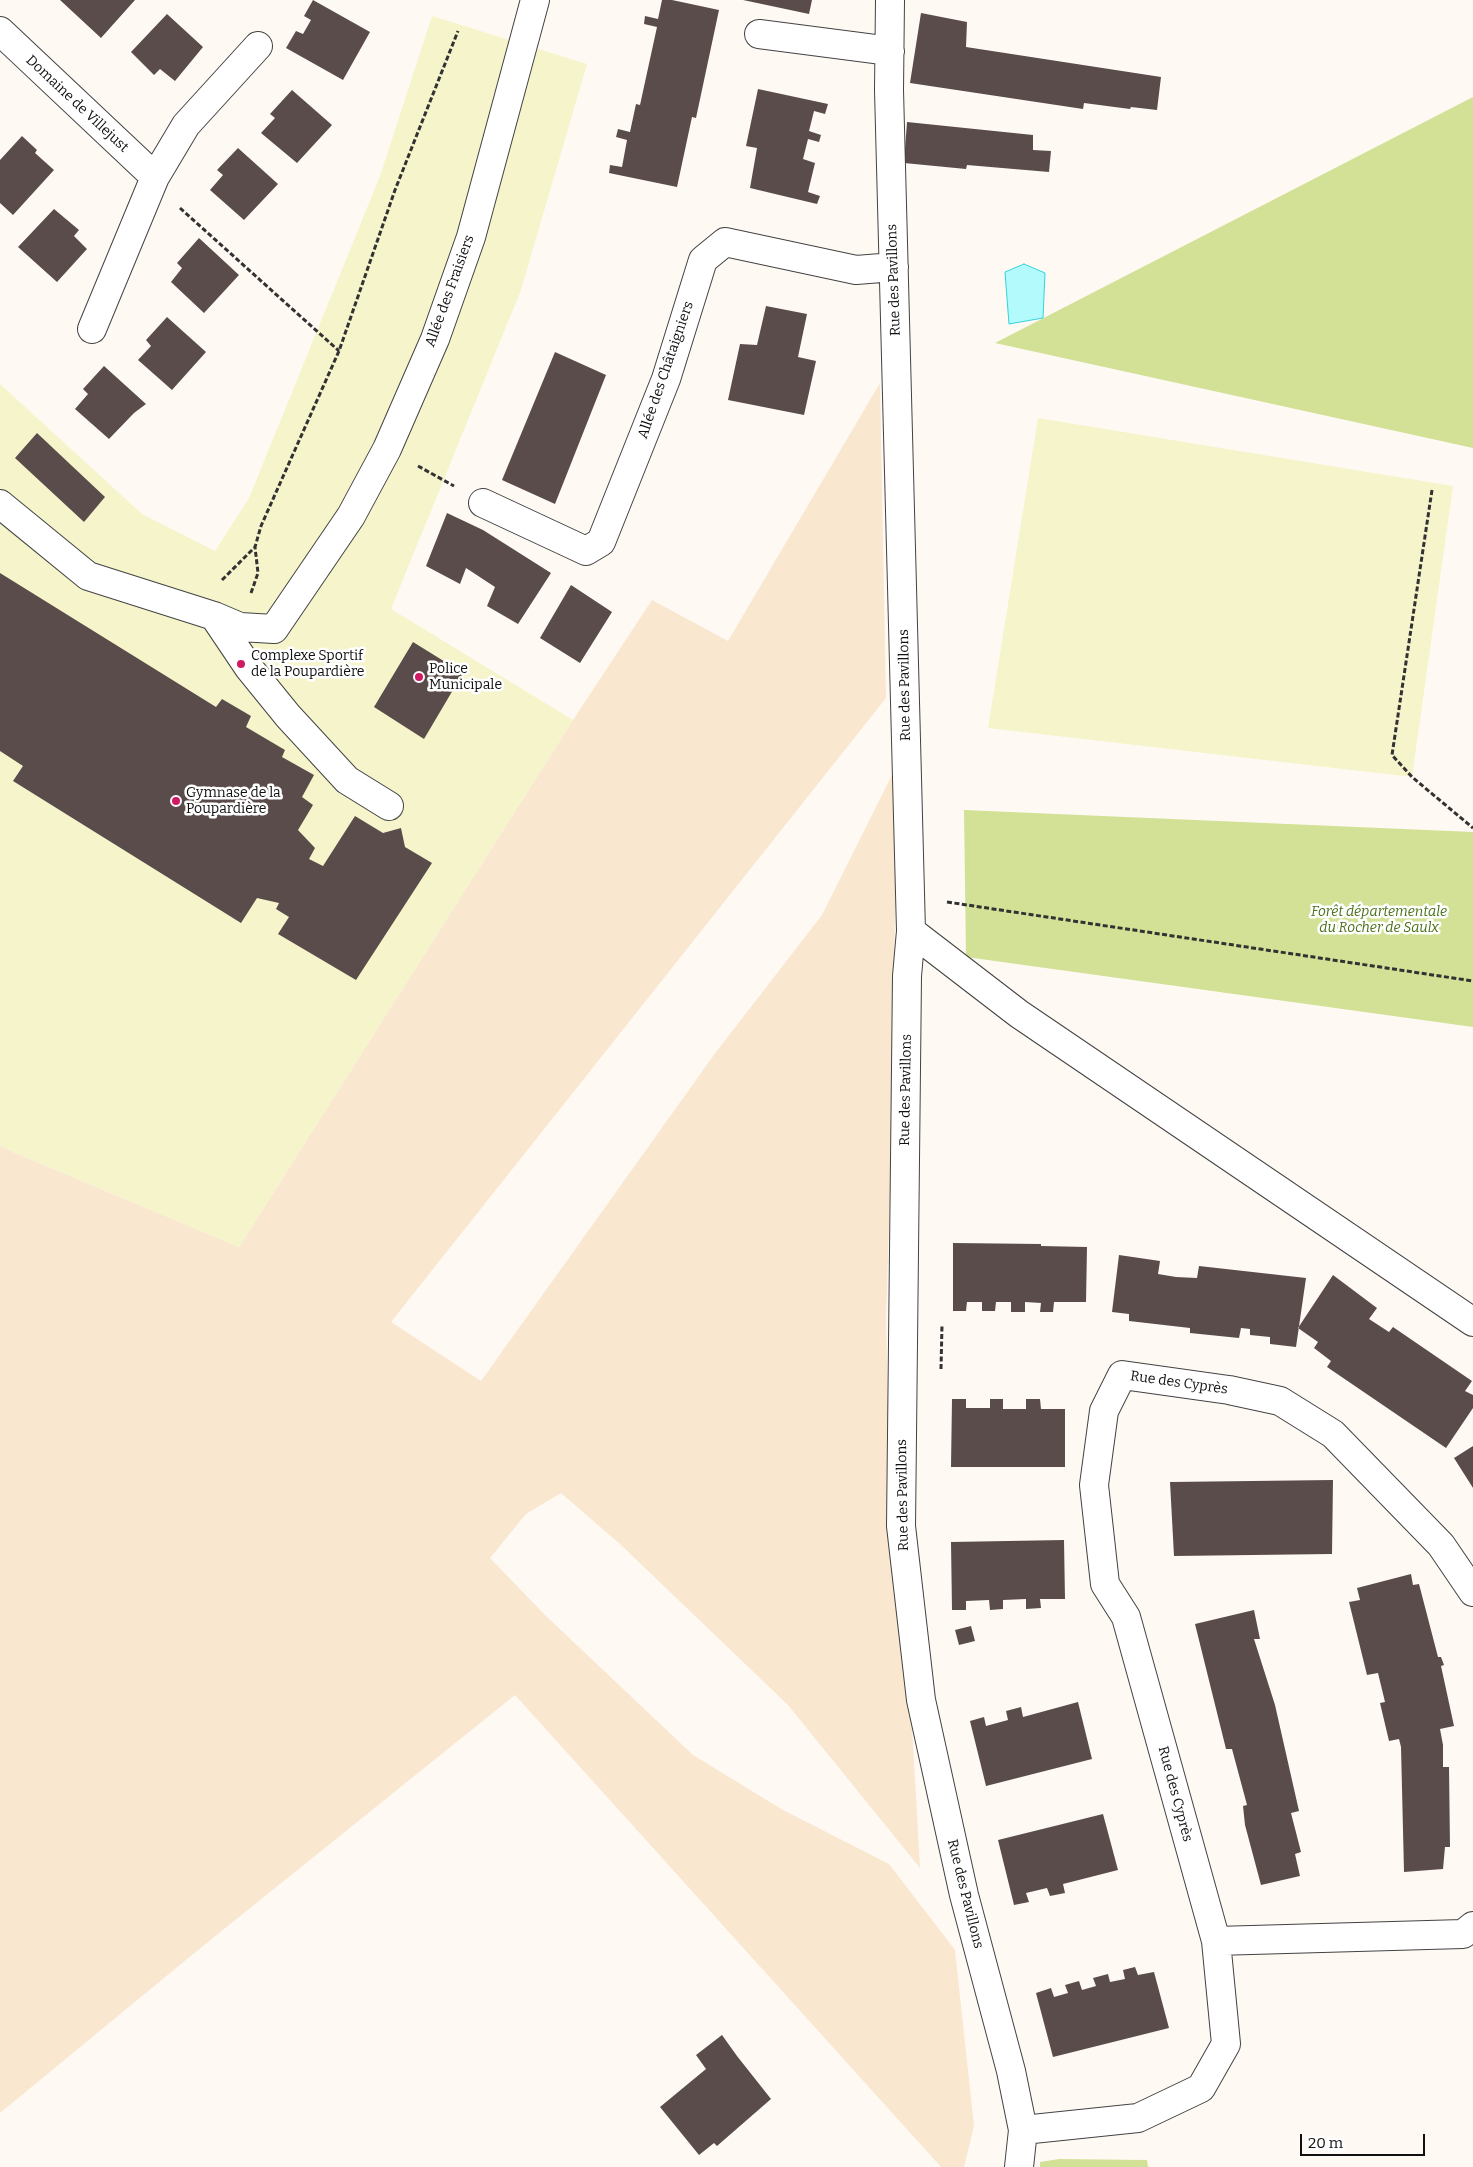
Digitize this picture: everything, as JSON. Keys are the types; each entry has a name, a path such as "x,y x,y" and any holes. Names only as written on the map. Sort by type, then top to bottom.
{"street":[{"name":"Allée des Fraisiers","path":"240,626 274,629 351,516 387,449 435,339 470,237 534,0"},
{"name":"Rue des Pavillons","path":"890,0 894,268 911,931 907,996 901,1526 921,1700 964,1895 1010,2071 1023,2130 1019,2167"},
{"name":"Domaine de Villejust","path":"0,31 155,177"},
{"path":"759,34 890,51"},
{"path":"92,329 155,177 186,125 258,46"},
{"name":"Allée des Châtaigniers","path":"483,503 586,551 601,542 666,379 703,260 725,242 856,270 894,268"},
{"path":"0,504 88,576 240,626"},
{"path":"203,613 288,716 347,780 389,806"},
{"path":"911,931 1019,1014 1473,1322"},
{"name":"Rue des Cyprès","path":"1023,2130 1138,2118 1201,2088 1226,2044 1216,1941 1126,1618 1105,1584 1094,1485 1104,1411 1122,1375 1229,1390 1280,1401 1333,1434 1441,1544 1473,1592"},
{"path":"1216,1941 1463,1934 1473,1926"}],"path":[{"path":"203,613 255,547 261,526 339,351 395,190 458,31"},
{"path":"155,177 173,201 339,351"},
{"path":"387,449 483,503"},
{"path":"1432,490 1392,755 1412,777 1473,828"},
{"path":"240,626 258,573 255,547"},
{"path":"910,896 1473,980"},
{"path":"940,1376 942,1321"}],"shaded area":[{"path":"880,383 886,698 391,1322 481,1381 716,1052 822,915 897,765 892,1134 886,1318 890,1505 910,1691 920,1868 788,1705 621,1545 561,1493 526,1514 490,1558 545,1615 693,1755 783,1810 889,1864 955,1950 974,2126 964,2167 941,2167 515,1695 198,1950 0,2113 0,1145 239,1247 573,720 652,600 728,641"}],"green space":[{"name":"Complexe Sportif de la Poupardière","path":"432,16 587,64 521,290 391,609 573,720 239,1247 0,1145 0,384 142,514 215,551 249,498 380,176"},
{"path":"1473,97 1473,448 995,343"},
{"path":"1038,418 1453,486 1412,777 988,728"},
{"name":"Forêt départementale du Rocher de Saulx","path":"964,810 1473,832 1473,1027 966,957"},
{"path":"1059,2159 1147,2160 1148,2167 1040,2167 1040,2162"}],"water":[{"path":"1024,264 1045,273 1043,318 1009,324 1005,272"}],"building":[{"path":"60,0 135,0 101,38"},
{"path":"313,0 370,32 343,80 286,48 296,31 303,34 311,20 304,16"},
{"path":"662,0 672,0 719,10 696,118 692,117 677,187 609,173 610,165 622,167 627,140 616,137 618,129 630,132 636,104 640,105 657,27 644,24 645,16 658,19"},
{"path":"743,0 812,0 809,14"},
{"path":"921,13 967,22 966,47 1161,77 1157,110 1131,107 1130,109 1084,103 1083,109 910,83"},
{"path":"167,14 203,47 175,81 160,69 154,75 131,52"},
{"path":"758,89 828,104 825,114 814,111 809,131 821,135 819,142 808,139 803,159 815,163 808,192 820,196 817,204 750,188 757,148 746,146"},
{"path":"292,90 332,125 297,163 261,133 275,118 270,114"},
{"path":"907,122 1033,135 1033,150 1051,151 1049,172 967,165 966,169 904,163"},
{"path":"22,136 37,150 35,153 54,170 13,215 0,203 0,160"},
{"path":"238,148 278,184 244,220 210,190 223,175 217,170"},
{"path":"54,209 79,230 74,236 87,249 57,282 18,247"},
{"path":"199,238 239,275 204,313 171,282 182,268 177,263"},
{"path":"766,306 807,314 798,357 816,361 804,415 728,400 740,344 757,345"},
{"path":"167,317 206,352 172,390 138,360 151,346 146,340"},
{"path":"555,352 606,375 555,504 502,480"},
{"path":"104,366 146,404 134,413 109,439 75,409 88,394 83,389"},
{"path":"37,433 105,497 84,522 15,458"},
{"path":"447,513 483,530 551,573 518,624 487,606 495,587 466,568 460,584 426,566"},
{"name":"Gymnase de la Poupardière","path":"0,573 216,707 222,699 251,716 246,727 285,750 282,757 314,775 302,797 313,805 298,830 315,848 309,859 323,866 355,816 383,833 401,828 405,847 432,863 356,980 278,934 289,917 276,909 279,903 257,898 241,923 13,781 23,766 0,751"},
{"path":"571,585 612,612 580,663 540,638"},
{"path":"413,642 463,673 424,739 374,707"},
{"path":"953,1243 1041,1244 1041,1246 1087,1247 1086,1302 1054,1302 1053,1312 1040,1312 1041,1303 1025,1302 1025,1312 1011,1312 1011,1302 996,1302 995,1311 982,1311 982,1302 967,1302 966,1311 953,1311"},
{"path":"1119,1255 1160,1261 1158,1274 1176,1277 1197,1278 1199,1266 1306,1278 1296,1347 1270,1344 1270,1337 1250,1335 1250,1329 1241,1328 1239,1338 1190,1333 1190,1328 1129,1321 1129,1314 1112,1312"},
{"path":"1333,1275 1377,1308 1369,1319 1389,1332 1393,1327 1472,1381 1465,1391 1473,1395 1473,1408 1446,1448 1327,1367 1331,1361 1314,1348 1318,1342 1298,1328"},
{"path":"952,1399 966,1399 966,1408 990,1408 990,1399 1003,1399 1003,1409 1026,1409 1026,1399 1040,1399 1041,1409 1065,1409 1065,1467 951,1467"},
{"path":"1473,1446 1473,1488 1454,1458"},
{"path":"1333,1480 1332,1554 1174,1556 1170,1482"},
{"path":"1064,1540 1065,1599 1040,1599 1041,1608 1026,1609 1026,1599 1003,1600 1003,1609 990,1610 989,1600 966,1601 966,1610 952,1610 951,1542"},
{"path":"1411,1574 1413,1585 1419,1584 1438,1657 1441,1657 1444,1665 1441,1666 1454,1726 1440,1729 1443,1745 1443,1767 1449,1767 1450,1847 1445,1847 1443,1869 1404,1872 1401,1747 1399,1739 1389,1741 1380,1703 1385,1702 1378,1673 1367,1675 1349,1602 1360,1600 1357,1588"},
{"path":"1254,1610 1260,1639 1254,1639 1275,1705 1299,1811 1291,1813 1301,1852 1295,1854 1300,1876 1261,1885 1245,1825 1243,1806 1247,1805 1232,1749 1226,1749 1195,1624"},
{"path":"971,1626 975,1641 959,1645 955,1630"},
{"path":"1078,1702 1092,1759 986,1786 970,1721 984,1717 986,1726 1008,1720 1006,1711 1021,1707 1023,1717"},
{"path":"1103,1814 1118,1870 1063,1884 1065,1893 1050,1896 1047,1888 1026,1893 1029,1902 1014,1905 998,1840"},
{"path":"1135,1967 1138,1975 1154,1972 1169,2028 1053,2057 1036,1993 1051,1988 1054,1997 1068,1993 1065,1985 1079,1981 1082,1990 1096,1986 1093,1978 1108,1974 1110,1982 1125,1979 1123,1970"},
{"path":"722,2035 771,2099 717,2146 714,2143 699,2155 660,2107 706,2069 696,2055"}],"place":[{"name":"Complexe Sportif de la Poupardière","path":"241,664"},
{"name":"Police Municipale","path":"419,677"},
{"name":"Gymnase de la Poupardière","path":"176,801"}]}
